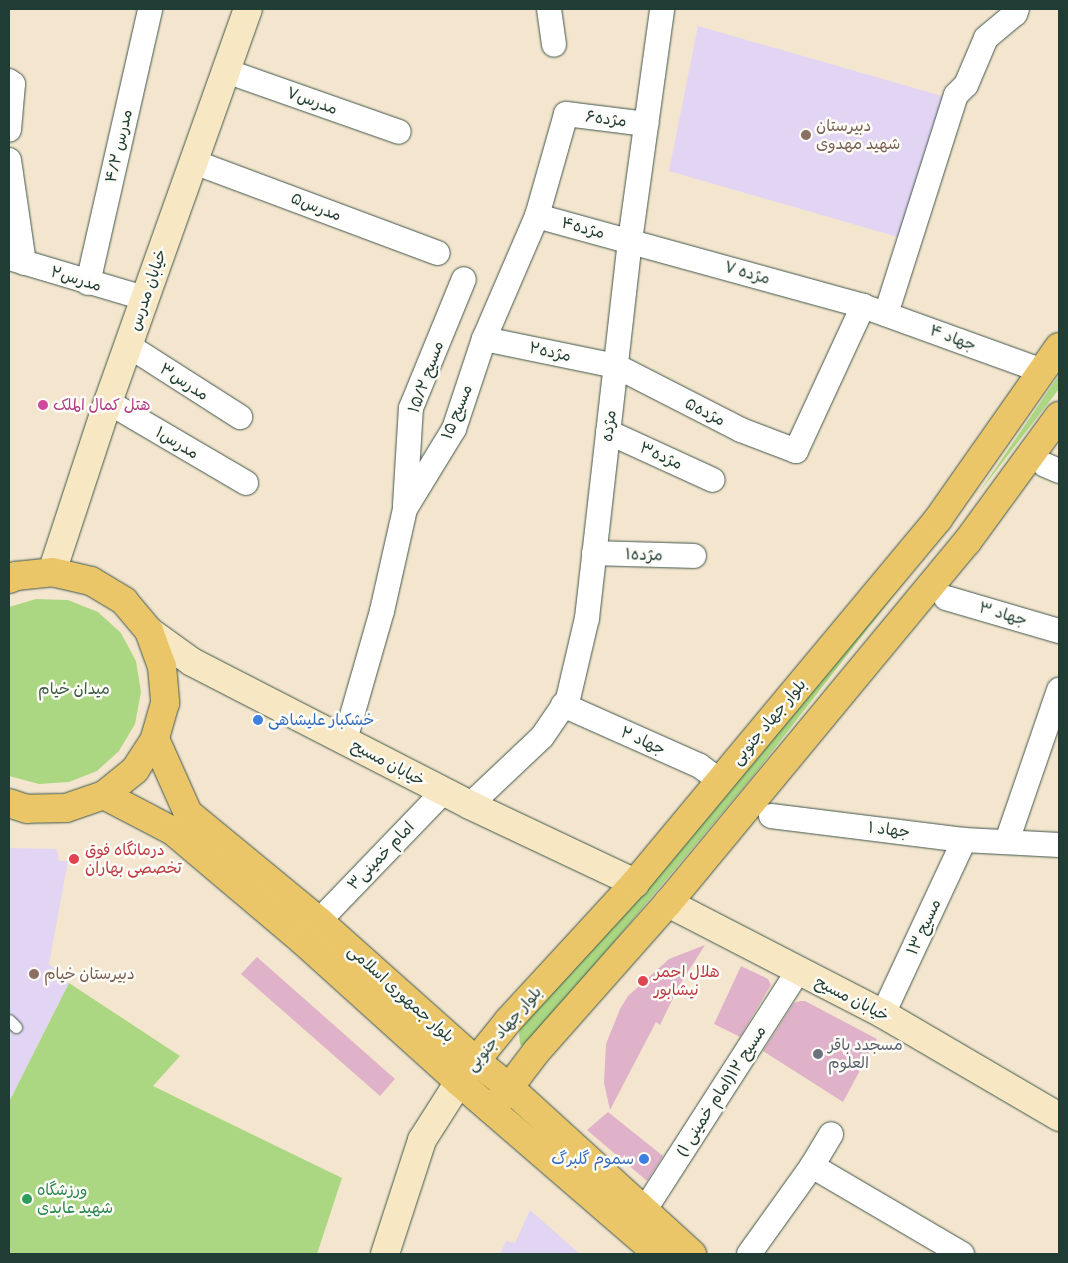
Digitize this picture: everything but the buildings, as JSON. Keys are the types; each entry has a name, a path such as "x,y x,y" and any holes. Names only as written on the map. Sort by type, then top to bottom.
{"main road":[{"name":"بلوار جهاد جنوبی","path":"459,1082 508,1021 635,883 938,519 1059,347"},
{"path":"492,1110 536,1052 668,903 967,542 1059,416"},
{"path":"938,519 967,542"},
{"path":"9,579 16,576 52,572 90,581 124,601 149,631 162,666 165,703 155,739 135,770 104,796 66,808 27,809 9,803"},
{"name":"بلوار جمهوری اسلامی","path":"155,739 188,813 319,921 476,1061 509,1087 692,1254"},
{"name":"بلوار جمهوری اسلامی","path":"104,796 173,831 303,941 459,1082 658,1254"},
{"path":"508,1021 508,1035 515,1047 524,1053 536,1052"}],"street":[{"name":"مدرس ۴/۲","path":"88,282 150,9"},
{"name":"خیابان مدرس","path":"52,572 144,298 248,9"},
{"path":"549,9 554,45"},
{"name":"مژده","path":"470,805 542,737 568,699 587,618 630,241 662,9"},
{"path":"886,314 956,95 966,85 986,38 1016,11"},
{"name":"مدرس۷","path":"226,71 399,132"},
{"path":"9,81 13,84 9,130"},
{"name":"مژده۶","path":"566,114 646,124"},
{"name":"مسیح ۱۵","path":"345,740 382,611 405,509 454,429 484,339 537,216 566,114"},
{"path":"9,160 16,260"},
{"name":"مدرس۵","path":"194,162 438,253"},
{"name":"مژده۴","path":"537,216 630,241"},
{"name":"مژده ۷","path":"630,241 863,306"},
{"name":"مدرس۲","path":"16,260 144,298"},
{"name":"مسیح ۱۵/۲","path":"405,509 411,408 464,279"},
{"name":"جهاد ۴","path":"863,306 1043,371"},
{"name":"مژده۵","path":"616,366 741,430 796,451 863,306"},
{"name":"مژده۲","path":"484,339 616,366"},
{"name":"مدرس۳","path":"128,346 240,417"},
{"name":"مدرس۱","path":"108,402 246,484"},
{"name":"مژده۳","path":"608,432 713,480"},
{"name":"مژده۱","path":"594,553 694,556"},
{"name":"جهاد ۳","path":"946,598 1059,631"},
{"name":"خیابان مسیح","path":"149,631 192,662 470,805 635,883"},
{"path":"1007,841 1059,690"},
{"name":"جهاد ۲","path":"563,705 700,766 720,781"},
{"name":"امام خمینی۳","path":"319,921 444,792"},
{"name":"جهاد ۱","path":"771,816 964,840 1059,845"},
{"name":"مسیح ۱۳","path":"883,1014 964,840"},
{"name":"خیابان مسیح","path":"668,903 883,1014 1059,1116"},
{"name":"مسیح ۱۲(امام خمینی ۱)","path":"644,1211 798,971"},
{"path":"385,1254 422,1140 459,1082"},
{"path":"749,1254 812,1166 831,1134"},
{"path":"812,1166 962,1254"}],"shaded area":[{"name":"دبیرستان شهید مهدوی","path":"698,26 949,98 898,237 669,171"},
{"name":"دبیرستان خیام","path":"9,848 57,849 59,861 68,861 49,964 69,983 9,1102"},
{"path":"530,1210 580,1254 500,1254 506,1241 515,1243"}],"green space":[{"path":"1059,375 1059,389 978,494"},
{"path":"936,541 753,776 525,1048 520,1044 519,1034 522,1022"},
{"name":"میدان خیام","path":"36,599 68,600 98,612 121,633 136,661 141,692 135,724 119,751 97,771 69,782 39,784 9,776 9,607"},
{"path":"69,983 180,1056 153,1086 342,1178 317,1254 9,1254 9,1102"}],"place":[{"name":"دبیرستان شهید مهدوی","path":"806,135"},
{"name":"هتل کمال الملک","path":"43,405"},
{"name":"خشکبار علیشاهی","path":"258,720"},
{"name":"درمانگاه فوق تخصصی بهاران","path":"74,859"},
{"name":"دبیرستان خیام","path":"34,974"},
{"name":"هلال احمر نیشابور","path":"643,981"},
{"name":"مسجدد باقر العلوم","path":"818,1054"},
{"name":"سموم گلبرگ","path":"644,1159"},
{"name":"ورزشگاه شهید عابدی","path":"27,1199"}]}
